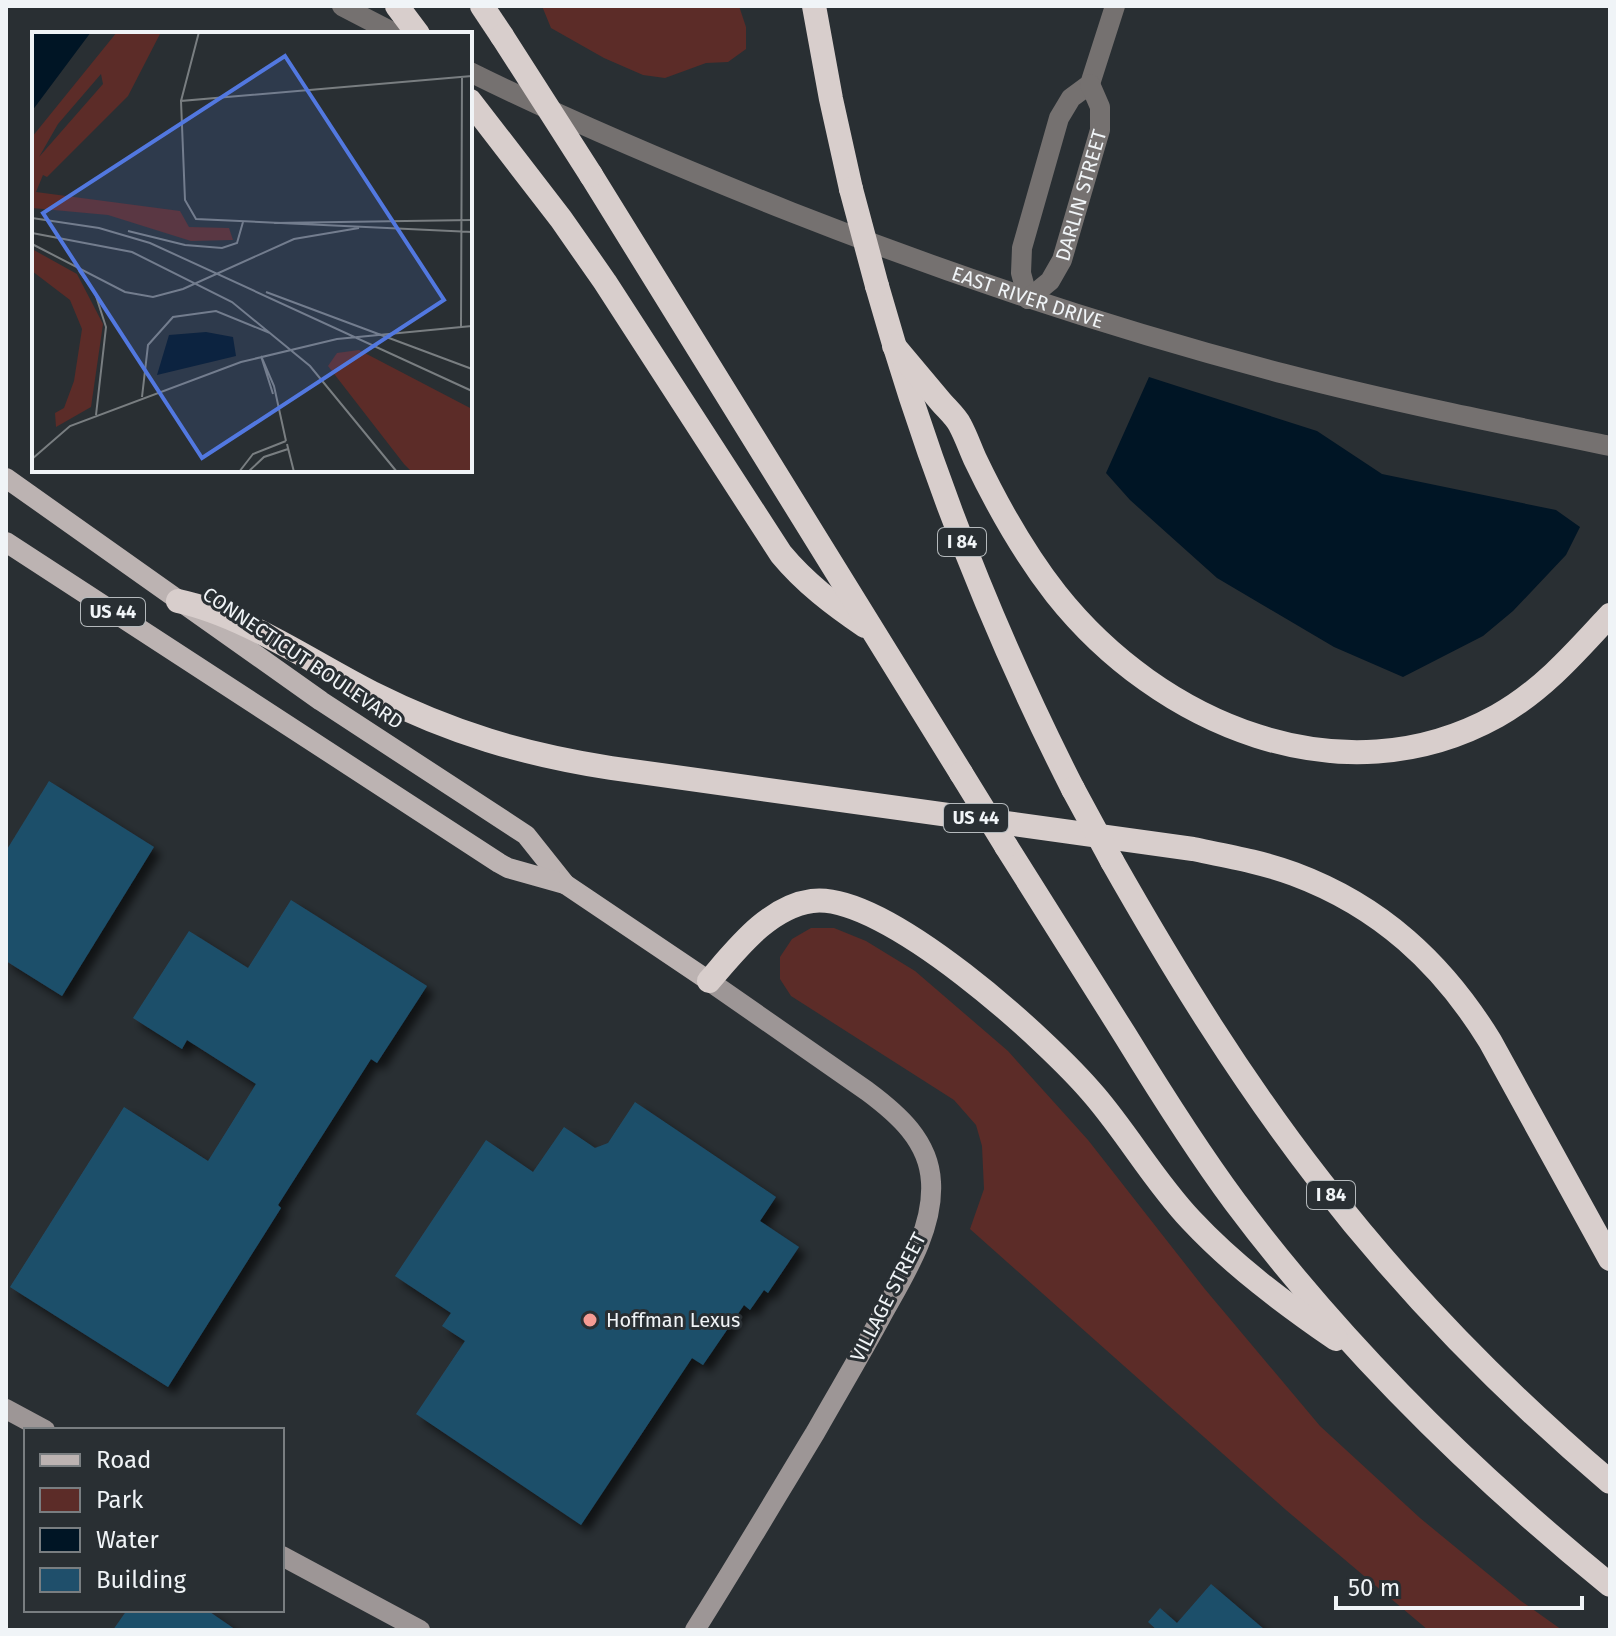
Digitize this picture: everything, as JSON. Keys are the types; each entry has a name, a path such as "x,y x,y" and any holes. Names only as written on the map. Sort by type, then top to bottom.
{"highway":[{"path":"397,6 416,32"},
{"path":"482,6 648,264 1006,846 1198,1150 1283,1264 1371,1363 1474,1466 1610,1585"},
{"name":"I 84","path":"814,6 851,189 894,346 938,479 975,575 1024,689 1073,789 1112,861 1210,1024 1321,1182 1374,1247 1445,1325 1515,1396 1610,1482"},
{"path":"472,104 605,282 781,554 828,600 873,631"},
{"path":"894,346 960,423 1014,530 1044,578 1070,610 1108,648 1160,688 1204,715 1250,734 1299,747 1348,753 1398,750 1444,739 1487,721 1528,696 1575,653 1610,615"},
{"name":"US 44","path":"178,601 240,623 426,718 483,740 539,755 611,768 1193,849 1277,868 1325,886 1394,929 1427,958 1455,989 1490,1041 1610,1259"},
{"path":"709,981 752,934 780,912 799,903 833,901 893,926 953,967 1052,1050 1095,1095 1183,1212 1220,1249 1299,1314 1371,1363"}],"main road":[{"name":"CONNECTICUT BOULEVARD","path":"6,478 321,701 526,835 565,884 709,981"},
{"name":"CONNECTICUT BOULEVARD","path":"6,542 499,863 565,884"},
{"name":"VILLAGE STREET","path":"695,1630 833,1402 890,1301 917,1248 931,1196 925,1155 901,1119 867,1091 709,981"},
{"path":"6,1409 41,1428"},
{"path":"284,1557 420,1630"}],"street":[{"path":"342,6 392,32"},
{"name":"DARLIN STREET","path":"1090,84 1100,107 1100,130 1062,260 1050,281 1028,299 1021,273 1022,248 1059,118 1071,98 1090,84 1115,6"},
{"name":"EAST RIVER DRIVE","path":"472,73 706,179 1028,299 1287,374 1610,446"}],"green space":[{"path":"542,6 739,6 746,27 746,49 728,62 706,63 665,78 643,75 604,58 551,28"},
{"path":"811,928 834,928 866,941 915,971 1008,1051 1088,1140 1204,1288 1320,1426 1420,1518 1521,1601 1562,1630 1428,1630 1286,1510 970,1229 984,1189 982,1146 976,1125 954,1100 791,996 780,979 780,957 792,939"}],"water":[{"path":"1149,377 1317,431 1382,474 1556,510 1580,527 1566,555 1513,611 1483,636 1403,677 1334,647 1217,578 1130,500 1106,473"}],"building":[{"path":"49,781 154,847 62,996 6,961 6,851"},
{"path":"291,900 427,986 377,1063 371,1059 168,1387 10,1287 124,1107 208,1161 256,1084 187,1040 182,1049 133,1018 189,931 248,968"},
{"name":"Hoffman Lexus","path":"635,1102 776,1197 760,1221 799,1247 768,1293 764,1290 750,1310 744,1305 703,1365 692,1358 581,1525 416,1414 465,1341 442,1326 451,1313 395,1276 486,1140 533,1172 564,1127 595,1148 608,1143"},
{"path":"1211,1584 1265,1630 1157,1630 1148,1622 1160,1608 1177,1623"},
{"path":"126,1612 210,1612 236,1630 113,1630"}],"place":[{"name":"Hoffman Lexus","path":"590,1320"}]}
